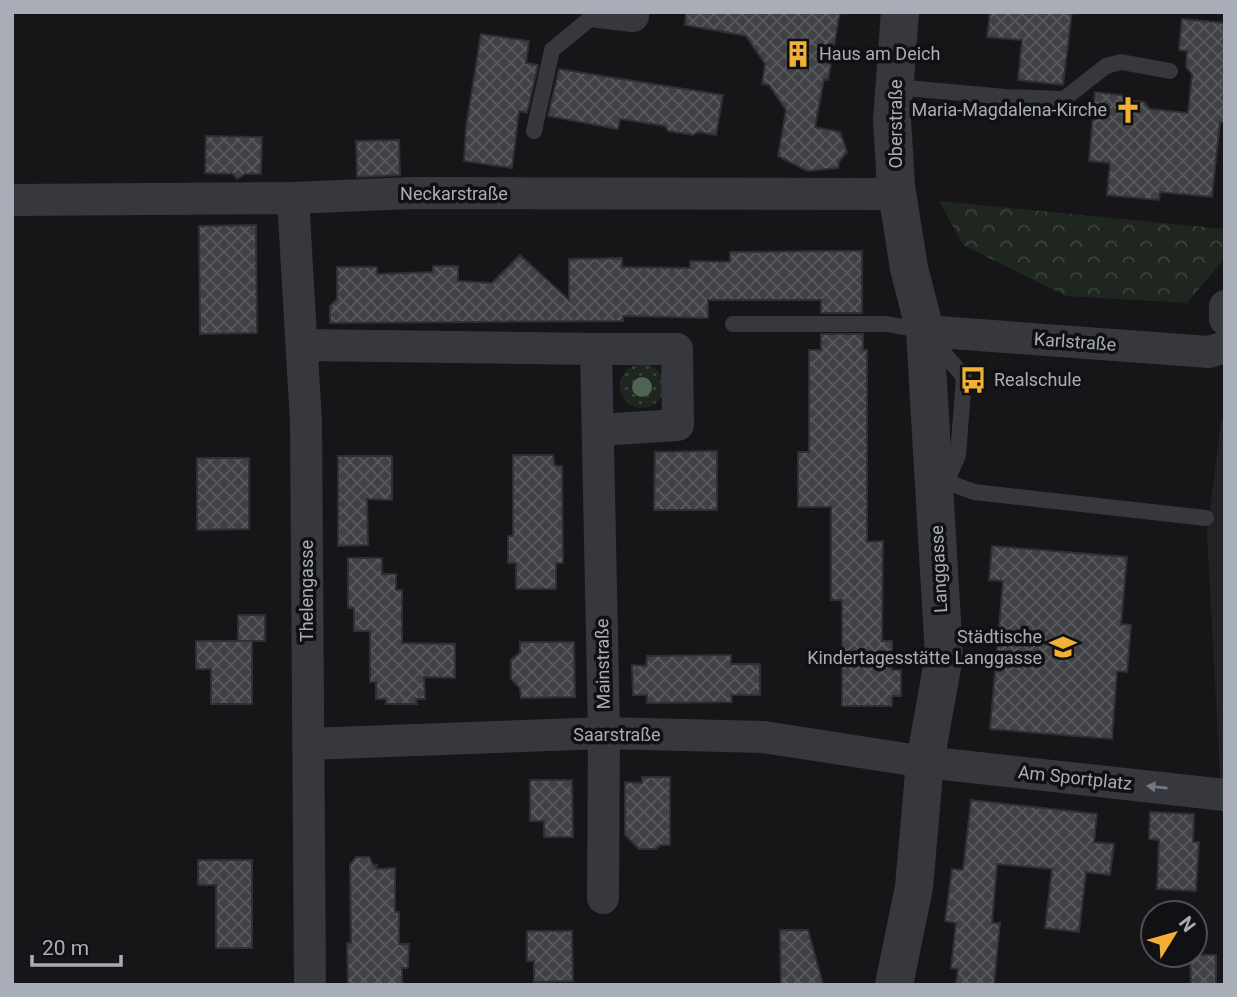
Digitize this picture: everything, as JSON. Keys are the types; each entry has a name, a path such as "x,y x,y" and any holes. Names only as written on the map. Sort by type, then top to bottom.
{"street":[{"path":"598,12 633,16"},
{"name":"Oberstraße","path":"897,194 892,120 900,12"},
{"name":"Neckarstraße","path":"12,200 293,198 412,193 897,194"},
{"name":"Langgasse","path":"894,985 914,887 925,762 944,656 941,496 925,331 909,268 897,194"},
{"name":"Thelengasse","path":"293,198 306,422 310,985"},
{"path":"1225,306 1225,319"},
{"name":"Karlstraße","path":"925,331 1209,352 1225,347"},
{"path":"303,345 677,349 678,425 598,430"},
{"name":"Mainstraße","path":"596,349 604,733 603,898"},
{"name":"Saarstraße","path":"308,744 604,733 764,737 925,762"},
{"name":"Am Sportplatz","path":"925,762 1225,795"}],"lane":[{"path":"534,131 552,50 598,12"},
{"path":"895,87 1005,97 1064,99 1106,66 1121,62 1170,71"},
{"path":"733,324 887,324 925,331"},
{"path":"941,496 974,492 1206,518"}],"shaded area":[{"path":"1225,419 1225,813 1222,813 1207,534 1221,421"}],"green space":[{"path":"939,201 1225,229 1225,258 1187,303 1066,296 963,245"},
{"path":"642,364 651,365 658,370 663,377 663,395 658,402 651,407 642,408 633,407 626,402 621,395 620,386 621,377 626,370 633,365"}],"building":[{"path":"686,12 840,12 828,80 824,79 815,127 840,132 847,152 838,168 807,171 778,156 786,110 769,85 762,84 765,64 746,36 685,25"},
{"path":"990,12 1072,12 1063,85 1018,80 1022,40 987,37"},
{"name":"Maria-Magdalena-Kirche","path":"1182,19 1225,23 1225,123 1220,122 1212,197 1160,192 1159,200 1107,195 1110,163 1089,161 1095,92 1128,96 1128,100 1144,102 1150,109 1188,113 1192,74 1186,67 1187,51 1179,50"},
{"path":"481,34 529,41 526,63 538,65 527,113 519,111 512,168 464,161 466,127"},
{"path":"559,69 723,95 716,135 668,131 665,126 620,119 618,129 548,116"},
{"path":"206,136 262,137 261,174 245,174 237,179 233,174 205,173"},
{"path":"399,140 400,175 357,177 356,141"},
{"path":"256,225 257,333 200,334 199,226"},
{"path":"862,251 862,313 821,313 821,300 708,300 708,318 623,316 623,321 330,323 330,306 337,299 337,267 377,267 377,274 433,272 433,266 458,266 458,281 492,283 520,255 569,300 569,259 622,258 622,267 690,268 690,261 730,262 730,252"},
{"path":"821,334 863,334 863,350 867,350 867,542 883,541 882,641 892,641 892,670 901,670 901,696 892,696 892,706 842,706 842,600 831,600 831,507 798,507 798,452 809,452 809,350 821,350"},
{"path":"717,451 717,510 654,510 655,452"},
{"path":"513,455 553,455 555,466 562,466 563,563 556,563 556,589 516,589 516,563 508,563 508,536 513,536"},
{"path":"338,456 392,456 392,500 367,499 368,545 338,546"},
{"path":"197,458 249,458 249,529 197,530"},
{"name":"Städtische Kindertagesstätte Langgasse","path":"992,546 1127,557 1121,624 1131,625 1127,672 1117,671 1112,739 990,729 1003,581 989,580"},
{"path":"348,558 382,558 382,574 396,574 396,590 402,590 402,643 455,644 455,678 424,677 425,699 416,699 417,704 386,704 386,699 376,699 376,682 370,682 370,631 354,631 354,608 348,608"},
{"path":"238,615 265,615 265,641 238,641"},
{"path":"196,641 252,641 252,704 211,704 211,669 196,669"},
{"path":"520,642 574,642 575,697 521,698 520,688 511,679 511,660 520,652"},
{"path":"731,655 731,664 760,664 760,695 731,695 732,702 647,703 647,695 633,695 632,665 646,666 647,656"},
{"path":"642,777 670,777 670,845 660,845 656,849 639,849 625,835 625,782 642,783"},
{"path":"530,780 572,780 573,837 544,837 544,821 530,821"},
{"path":"971,800 1097,814 1094,842 1114,844 1110,875 1086,872 1079,932 1045,928 1052,869 997,864 992,923 1000,923 994,985 956,985 958,969 951,968 956,923 945,921 952,869 963,870"},
{"path":"1150,812 1194,814 1193,842 1199,842 1196,891 1157,889 1159,840 1149,839"},
{"path":"356,857 369,857 374,866 377,865 376,869 395,868 395,912 399,912 399,944 409,944 408,968 402,968 402,985 348,985 347,943 351,943 350,865"},
{"path":"198,860 252,860 252,948 216,948 216,885 198,885"},
{"path":"780,930 808,930 823,984 781,985"},
{"path":"527,931 572,931 573,981 534,982 534,961 527,961"},
{"path":"1209,955 1216,955 1216,985 1191,985 1190,969 1209,969"}],"place":[{"name":"Haus am Deich","path":"798,54"},
{"name":"Maria-Magdalena-Kirche","path":"1128,110"},
{"name":"Realschule","path":"973,380"},
{"name":"Städtische Kindertagesstätte Langgasse","path":"1063,647"}]}
